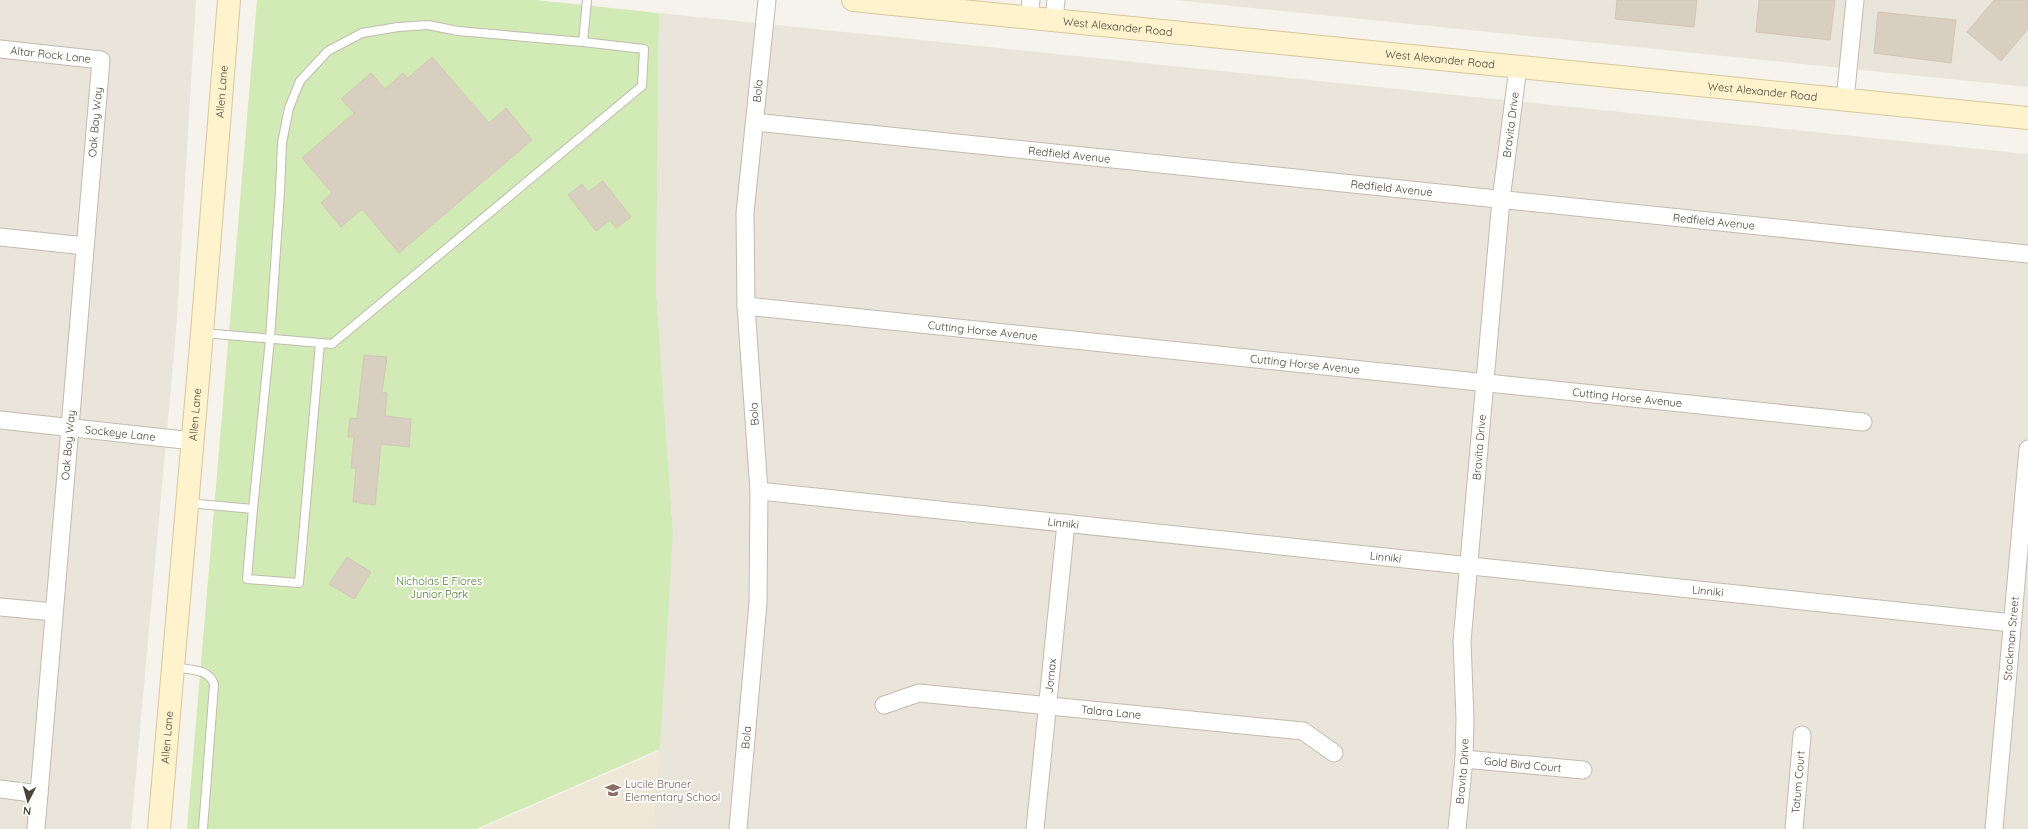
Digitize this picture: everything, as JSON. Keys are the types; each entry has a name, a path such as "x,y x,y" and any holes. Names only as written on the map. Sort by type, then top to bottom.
{"main road":[{"name":"Allen Lane","path":"159,829 188,503 228,0"},
{"name":"West Alexander Road","path":"853,0 1055,10 1518,67 2028,118"}],"street":[{"name":"Bola","path":"738,829 758,611 759,491 746,306 745,213 767,0"},
{"path":"1845,100 1855,0"},
{"name":"Altar Rock Lane","path":"0,49 101,60"},
{"name":"Oak Bay Way","path":"36,829 101,60"},
{"name":"Bravita Drive","path":"1457,829 1464,759 1465,719 1462,641 1501,200 1518,67"},
{"name":"Redfield Avenue","path":"755,122 2028,254"},
{"path":"0,237 85,246"},
{"name":"Cutting Horse Avenue","path":"746,306 1864,422"},
{"name":"Sockeye Lane","path":"0,420 193,441"},
{"name":"Stockman Street","path":"1994,829 2028,449"},
{"name":"Linniki","path":"759,491 2012,623"},
{"name":"Jomax","path":"1035,829 1046,706 1066,523"},
{"path":"0,607 54,612"},
{"name":"Talara Lane","path":"884,705 919,693 1303,731 1334,753"},
{"name":"Tatum Court","path":"1794,829 1802,735"},
{"name":"Gold Bird Court","path":"1464,759 1583,770"},
{"path":"0,790 39,794"}],"lane":[{"path":"583,42 586,0"},
{"path":"202,333 270,339 320,343 332,344 642,86 644,49 458,31 428,25 405,26 362,33 328,51 300,81 289,108 282,143 270,339 247,579 299,583 320,343"},
{"path":"188,503 253,509"},
{"path":"173,667 207,673 212,678 214,685 203,829"}],"shaded area":[{"path":"0,0 196,0 176,331 131,829 0,829"},
{"path":"1175,0 2028,0 2028,87"},
{"path":"659,13 2028,154 2028,829 653,829 673,533 656,290"},
{"name":"Lucile Bruner Elementary School","path":"659,751 653,829 479,829"}],"green space":[{"name":"Nicholas E Flores Junior Park","path":"257,0 535,0 659,13 656,290 673,533 660,749 476,829 187,829"}],"building":[{"path":"1617,0 1697,0 1694,27 1615,19"},
{"path":"1759,0 1835,0 1830,40 1756,32"},
{"path":"1994,0 2028,0 2028,29 2001,61 1967,32"},
{"path":"1878,12 1956,20 1951,63 1874,53"},
{"path":"432,57 489,123 506,108 532,140 399,253 362,209 341,227 321,203 332,193 302,158 354,113 341,99 371,73 385,89 403,73 408,78"},
{"path":"603,181 631,217 616,228 610,220 596,231 568,195 582,184 588,192"},
{"path":"364,355 387,357 382,392 387,393 385,416 411,419 409,447 381,444 375,505 353,502 356,468 351,468 354,437 348,437 350,418 357,419"},
{"path":"347,557 371,572 354,599 329,584"}],"place":[{"name":"Lucile Bruner Elementary School","path":"613,790"}]}
